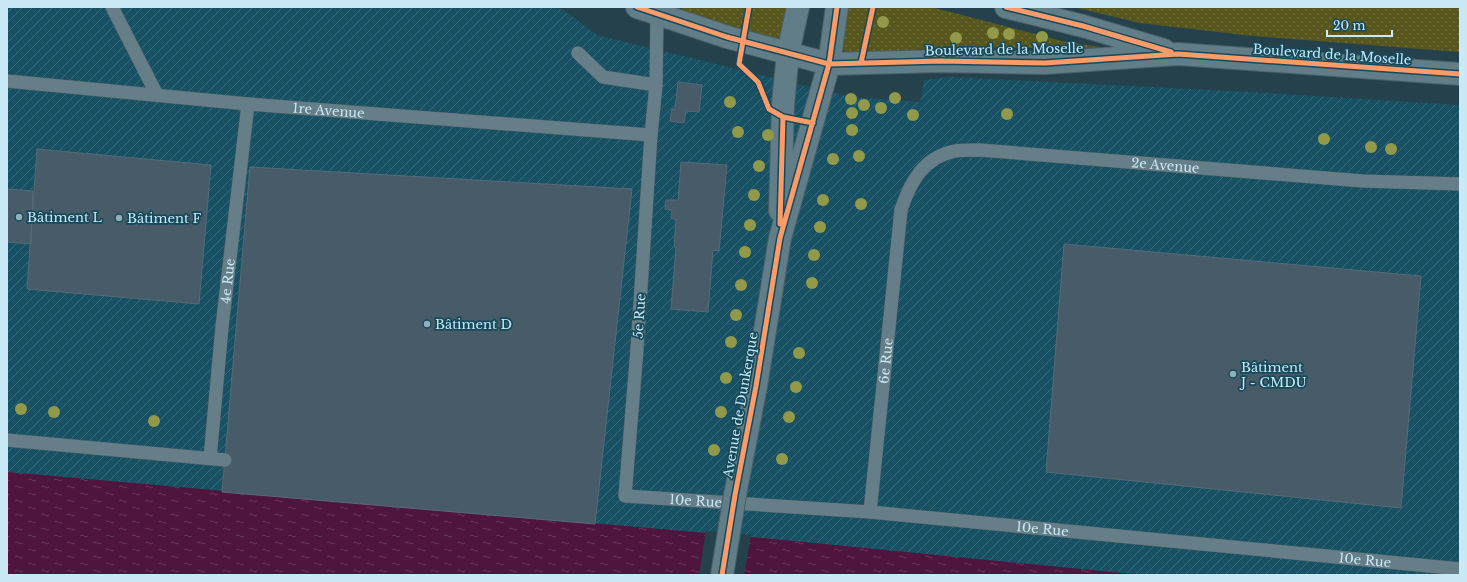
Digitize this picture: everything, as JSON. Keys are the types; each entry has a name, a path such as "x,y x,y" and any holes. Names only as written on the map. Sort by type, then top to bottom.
{"main road":[{"name":"Boulevard de la Moselle","path":"637,7 727,37 829,64 941,61 1045,63 1178,54 1460,74"},
{"name":"Avenue de Dunkerque","path":"780,238 783,104 788,53 798,7"},
{"name":"Avenue de Dunkerque","path":"722,575 735,495 756,386 780,238 829,64 837,7"},
{"name":"Boulevard de la Moselle","path":"1006,7 1083,26 1178,54"}],"lane":[{"path":"112,7 157,95"},
{"name":"5e Rue","path":"624,496 637,349 651,135 656,85 657,14"},
{"path":"578,53 603,77 656,85"},
{"name":"1re Avenue","path":"7,81 248,104 651,135"},
{"name":"4e Rue","path":"210,458 222,327 248,104"},
{"name":"2e Avenue","path":"901,210 911,182 919,171 942,155 955,151 980,150 1363,181 1460,184"},
{"name":"6e Rue","path":"870,512 901,210"},
{"path":"7,440 225,460"},
{"name":"10e Rue","path":"624,496 870,512 1460,569"}],"shaded area":[{"path":"7,7 558,7 597,35 851,97 920,102 924,80 950,77 1250,92 1460,105 1460,575 1143,575 751,537 7,472"},
{"path":"680,7 787,7 782,37 775,43 684,11"},
{"path":"847,7 931,7 1062,41 1112,49 949,47 853,55 844,51 841,44"},
{"path":"1073,7 1460,7 1460,52 1253,36 1140,23"}],"water":[{"path":"7,472 751,537 1143,575 7,575"}],"pier":[{"path":"706,531 751,535 744,575 699,575"}],"building":[{"path":"678,82 702,85 699,112 686,111 684,123 670,121 672,109 675,109"},
{"name":"Bâtiment F","path":"37,149 211,165 199,304 27,289"},
{"path":"681,162 727,165 719,251 713,250 708,312 671,309 676,247 674,247 676,220 671,218 672,210 665,209 666,200 678,200"},
{"name":"Bâtiment D","path":"250,167 632,189 595,524 222,492"},
{"name":"Bâtiment L","path":"7,189 33,191 31,244 7,242"},
{"name":"Bâtiment J - CMDU","path":"1064,244 1421,276 1401,508 1046,472"}],"cycle path":[{"path":"637,7 727,37 829,64 941,61 1045,63 1178,54 1460,74"},
{"path":"749,7 739,64 758,82 769,109 783,117 813,123"},
{"path":"722,575 735,495 756,386 780,238 829,64 837,7"},
{"path":"861,63 873,7"},
{"path":"1006,7 1083,26 1171,52"},
{"path":"780,224 783,117"}],"place":[{"name":"Bâtiment L","path":"19,217"},
{"name":"Bâtiment F","path":"119,218"},
{"name":"Bâtiment D","path":"427,324"},
{"name":"Bâtiment J - CMDU","path":"1233,374"}]}
